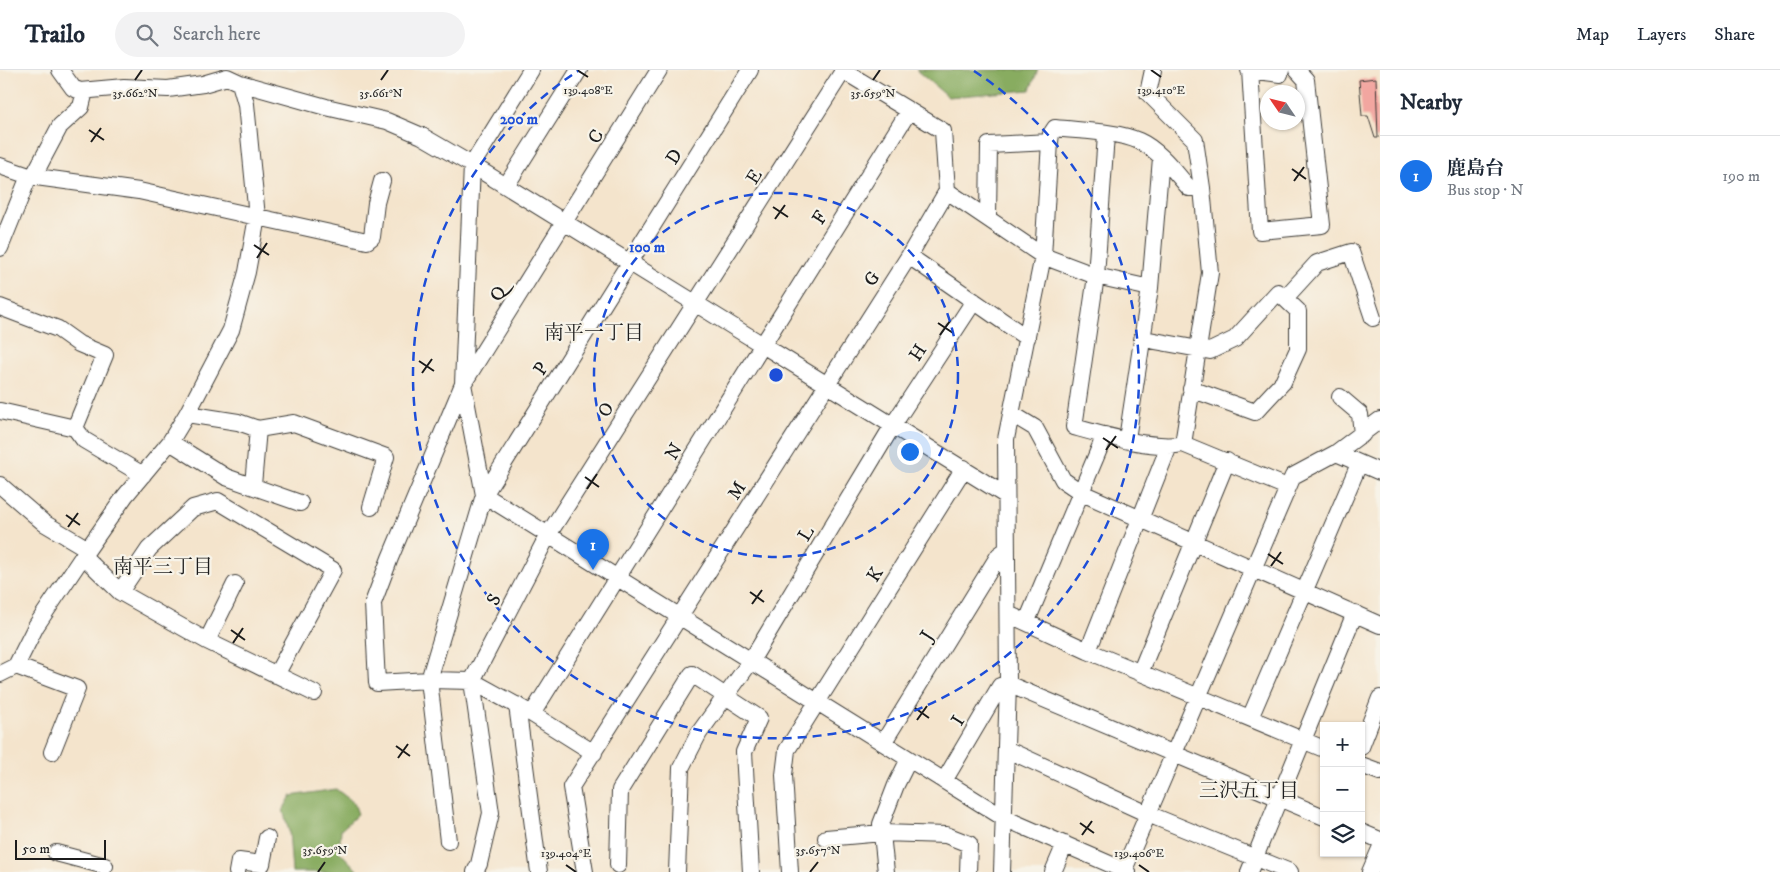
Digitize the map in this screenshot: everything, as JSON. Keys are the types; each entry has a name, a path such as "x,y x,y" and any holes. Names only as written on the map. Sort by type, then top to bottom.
{"street":[{"path":"60,70 73,88 85,91 124,87 168,89 203,84 232,76 326,108 398,125 422,136 506,186 1005,495"},
{"path":"448,841 429,680 484,496 463,384 472,166 531,70"},
{"path":"506,186 579,70"},
{"name":"C","path":"565,223 659,70"},
{"name":"D","path":"629,263 750,70"},
{"path":"843,70 943,130 947,191 1043,256 1096,276 1150,288"},
{"name":"E","path":"696,303 843,70"},
{"path":"1088,651 1140,519 1176,445 1191,389 1210,273 1202,188 1195,140 1148,93 1153,70"},
{"path":"1280,70 1280,74 1250,70 1260,231 1322,224 1306,80 1297,70"},
{"path":"0,674 16,666 36,626 86,552 125,496 170,442 188,414 231,330 246,272 257,217 246,104 232,76"},
{"path":"0,248 31,177 60,126 80,106 85,91"},
{"name":"F","path":"763,345 909,111"},
{"path":"1002,872 1008,684 1006,440 1043,256 1051,134 1055,128 1140,141 1161,158 1189,188 1202,188"},
{"path":"1106,135 1096,276 1074,427 1127,439 1176,445 1227,461 1287,487"},
{"path":"988,218 989,145 1050,142"},
{"path":"1127,439 1144,339 1161,158"},
{"path":"0,166 31,177 139,191 367,241 372,237 376,203 382,181"},
{"name":"G","path":"826,384 909,256 947,191"},
{"name":"Q","path":"463,384 565,223"},
{"path":"1284,298 1317,264 1351,252 1373,318"},
{"path":"909,256 1027,338"},
{"name":"P","path":"484,496 629,263"},
{"path":"1144,339 1210,351 1235,339 1278,292 1298,311 1298,349 1283,382 1255,412 1191,389"},
{"name":"H","path":"893,425 974,301"},
{"name":"O","path":"548,535 696,303"},
{"path":"0,307 58,329 79,344 105,354 75,428"},
{"name":"N","path":"532,714 763,345"},
{"path":"463,384 390,558 373,604 377,683 429,680 472,681 517,705 594,753"},
{"name":"M","path":"584,872 571,787 826,384"},
{"path":"1340,397 1360,414 1362,435"},
{"path":"0,411 75,428 84,440 143,475"},
{"path":"188,414 238,422 258,429 294,423 386,457 371,506"},
{"path":"1012,414 1034,428 1063,480 1082,493 1380,625"},
{"path":"484,496 1004,818 1125,871 1293,476 1336,453 1380,420"},
{"name":"L","path":"677,872 681,768 699,733 751,661 893,425"},
{"path":"253,485 258,429"},
{"path":"1027,621 1105,435"},
{"path":"170,442 231,479 253,485 300,503"},
{"path":"1336,453 1380,472"},
{"path":"1140,673 1227,461"},
{"path":"1250,718 1359,464"},
{"name":"K","path":"790,872 784,774 786,750 964,468"},
{"path":"120,592 148,549 193,508 218,501 231,479"},
{"path":"0,485 44,523 86,552 120,592 206,640 314,692"},
{"path":"218,501 333,570 276,675"},
{"name":"S","path":"472,681 548,535"},
{"name":"J","path":"882,743 999,555 1006,550"},
{"path":"206,640 235,584"},
{"path":"1251,865 1355,613"},
{"path":"1008,614 1027,621 1088,651 1320,747"},
{"path":"16,666 77,689 52,752"},
{"path":"618,865 620,790 692,674 727,695 758,718 744,752 750,872"},
{"path":"472,681 491,813 479,864 475,872"},
{"path":"1008,684 1320,814"},
{"name":"I","path":"944,781 1000,686 1008,684"},
{"path":"1365,737 1380,698"},
{"path":"517,705 538,872"},
{"path":"1006,749 1148,814 1251,865 1290,872"},
{"path":"886,872 881,824 896,785 909,759"},
{"path":"1365,766 1380,772"},
{"path":"826,838 882,833 946,835 969,844 968,872"},
{"path":"1365,834 1380,840"},
{"path":"237,872 240,861 262,864 267,838"},
{"path":"1053,872 1065,844"},
{"path":"1370,872 1380,849"},
{"path":"56,853 104,866"}],"green space":[{"path":"916,70 1038,70 1030,90 948,97"},
{"path":"336,789 354,803 358,814 341,830 339,851 359,872 292,872 289,831 283,810 291,796"}],"building":[{"path":"1376,78 1378,138 1375,138 1368,116 1362,116 1359,80"}],"place":[{"name":"鹿島台","path":"593,570"}],"district":[{"name":"南平一丁目","path":"594,332"},
{"name":"南平三丁目","path":"163,566"},
{"name":"三沢五丁目","path":"1249,790"}]}
